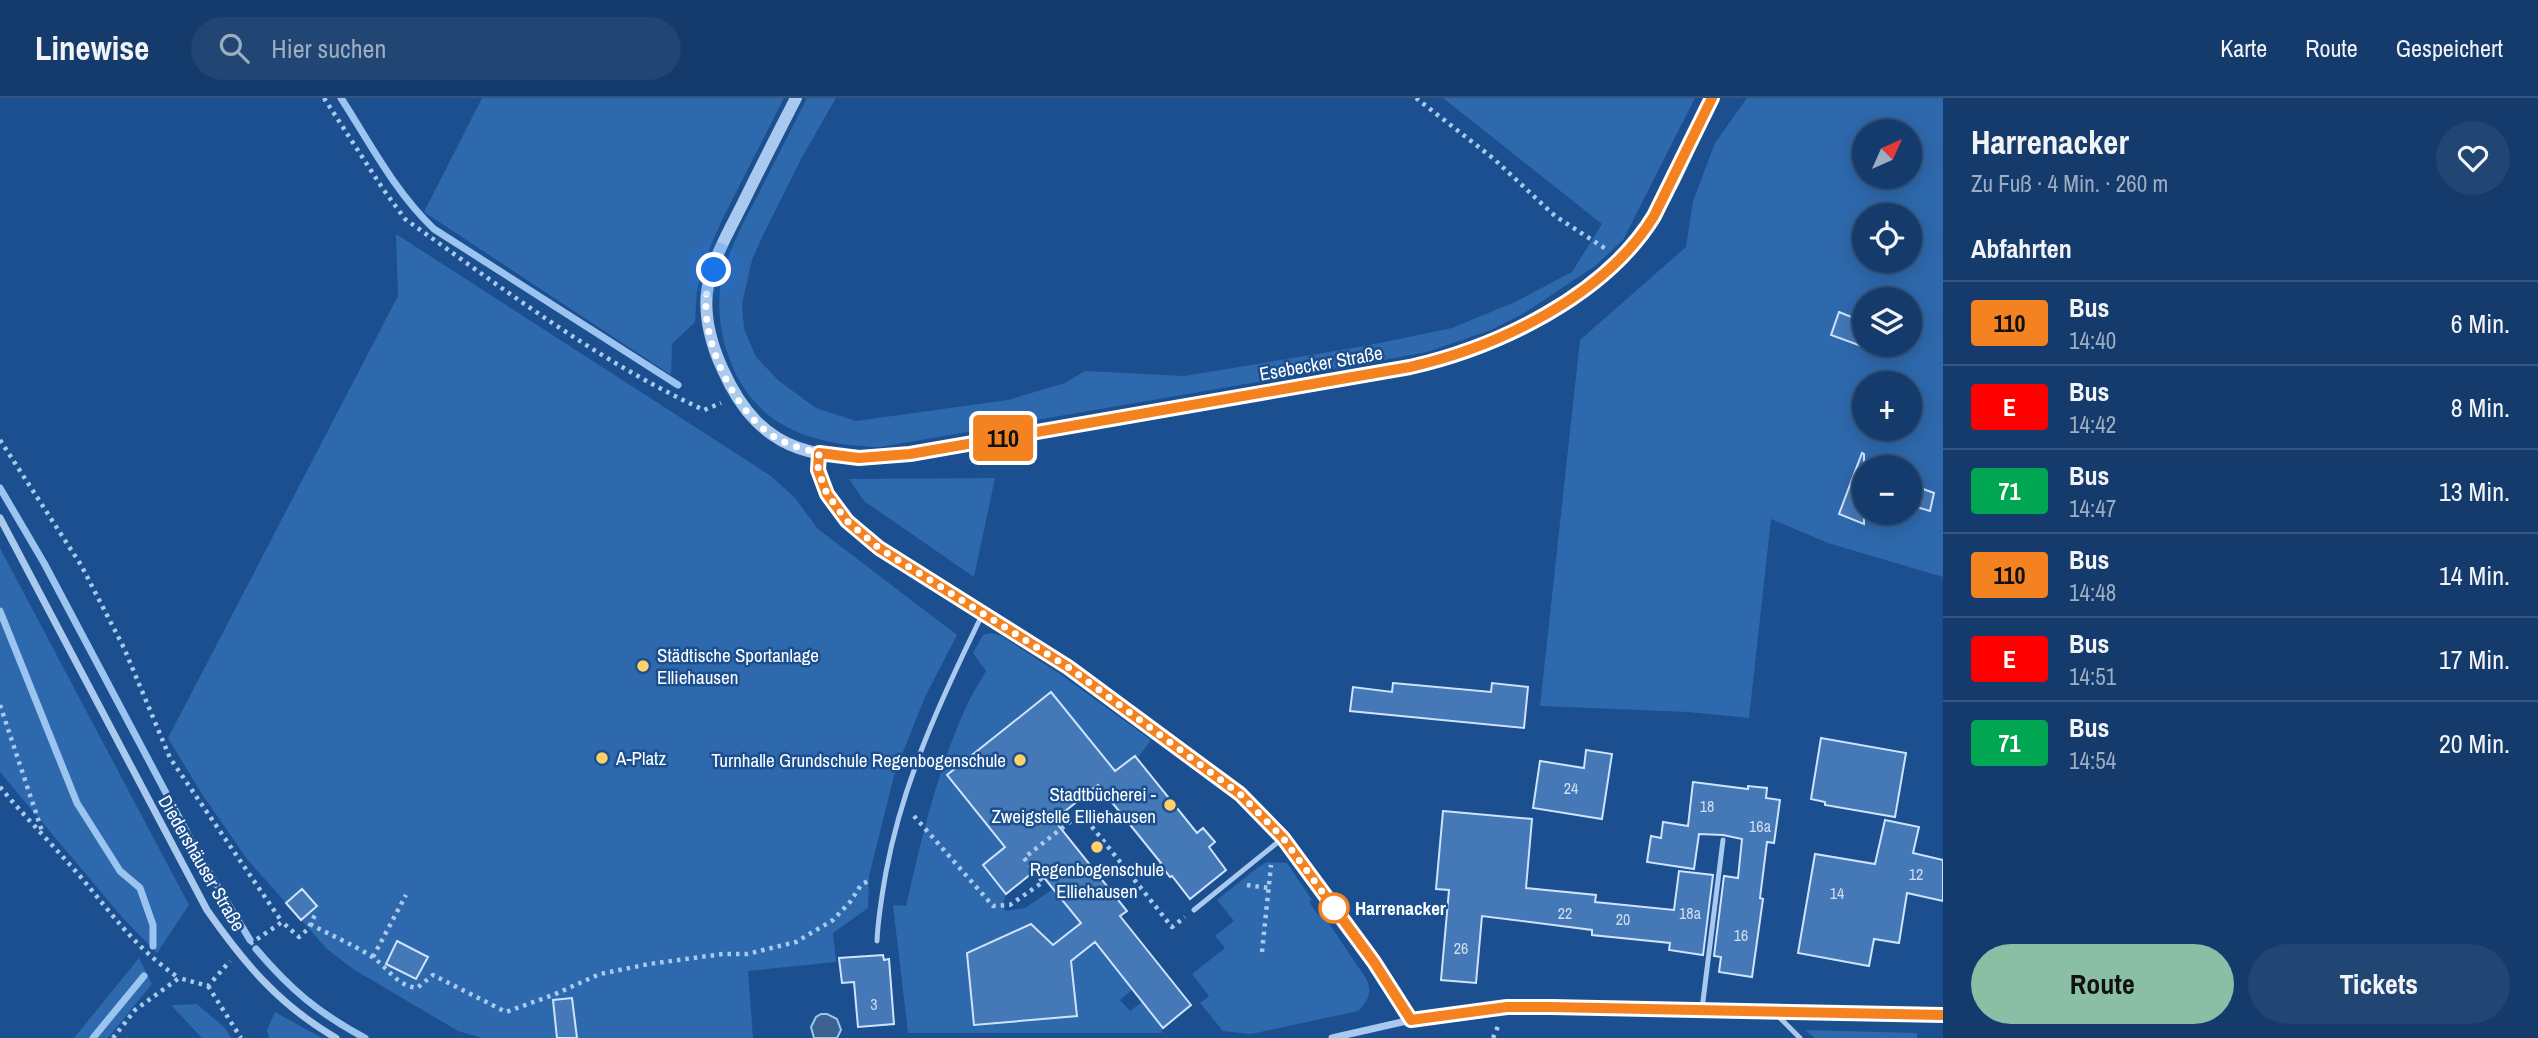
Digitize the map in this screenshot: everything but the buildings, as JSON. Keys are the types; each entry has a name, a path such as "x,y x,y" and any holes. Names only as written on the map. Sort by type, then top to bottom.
{"street":[{"name":"Esebecker Straße","path":"796,98 720,248 707,292 708,323 717,358 735,398 753,419 774,437 800,448 859,458 910,454 1436,361 1499,338 1548,312 1593,283 1621,260 1644,233 1654,216 1712,98"},
{"path":"819,453 818,470 827,494 847,521 879,548 1068,667 1230,786 1283,838 1374,962 1411,1020"},
{"name":"Diedershäuser Straße","path":"0,518 207,910 268,988 336,1038"},
{"path":"1332,1038 1411,1020 1507,1007 1943,1015"}],"lane":[{"path":"877,941 877,916 892,841 903,803 937,709 983,613"},
{"path":"1194,910 1283,838"},
{"path":"1702,1009 1723,840"},
{"path":"1773,1011 1800,1038"}],"path":[{"path":"324,98 405,219 601,355 658,389 704,410 735,398"},
{"path":"1416,98 1493,159 1555,216 1621,260"},
{"path":"0,440 81,565 124,648 170,758 282,922 299,937 315,915"},
{"path":"0,705 45,838"},
{"path":"0,787 116,922 153,960 179,978 208,986 241,1038"},
{"path":"903,803 993,906 1010,905 1043,882 1024,858 1081,813 1172,927 1194,910"},
{"path":"1262,952 1271,862 1283,838"},
{"path":"310,924 373,957 395,980 416,988 433,975 506,1012 600,974 649,964 723,954 747,954 789,945 833,920 865,882 885,878"},
{"path":"1243,885 1269,888"},
{"path":"373,957 406,895"},
{"path":"208,986 238,953 282,922"},
{"path":"113,1038 135,1010 179,978"}],"shaded area":[{"path":"482,98 784,98 705,259 697,289 695,322 672,344 671,375 424,212"},
{"path":"807,98 836,98 802,157 752,260 742,304 744,329 756,357 779,381 816,408 856,421 1008,400 1065,383 1085,371 1184,376 1365,346 1452,328 1515,302 1572,272 1602,224 1443,98 1695,98 1623,240 1595,266 1526,312 1491,330 1427,352 880,447 830,442 808,436 769,415 752,399 739,380 723,337 719,310 720,291 728,259 742,225"},
{"path":"1747,98 1943,98 1943,577 1828,543 1771,519 1749,718 1688,712 1540,706 1580,340 1686,247 1693,201 1715,143"},
{"name":"Städtische Sportanlage Elliehausen","path":"396,234 771,476 795,498 818,529 957,635 925,697 895,772 869,876 868,908 833,933 836,962 748,971 753,1038 482,1038 458,1031 353,969 327,949 247,859 202,794 168,738 398,296"},
{"path":"995,478 974,577 864,501 849,479"},
{"path":"0,548 189,905 157,953 122,917 0,772"},
{"path":"983,635 1000,635 1060,674 1151,740 1139,756 1134,756 1115,771 1094,745 990,828 1005,847 983,865 1006,894 1003,904 1005,911 1025,908 1053,889 1133,989 1120,1000 1130,1011 1142,1002 1163,1028 1161,1033 908,1033 893,905 906,906 937,784 953,737 965,708 986,671 973,653"},
{"path":"1267,862 1287,863 1312,900 1309,902 1318,915 1322,913 1367,980 1368,997 1358,1011 1251,1034 1223,1031 1200,1003 1209,996 1192,974 1225,948 1215,936 1234,921 1217,900"},
{"path":"139,958 152,984 108,1038 74,1038"},
{"path":"197,1004 225,1028 231,1038 202,1038 171,1005"},
{"path":"275,1012 322,1038 269,1038 267,1030"},
{"path":"821,1014 837,1019 841,1030 837,1038 814,1038 811,1027 816,1017"},
{"path":"1805,1030 1917,1033 1917,1038 1815,1038"}],"waterway":[{"path":"341,98 395,183 434,229 678,385"},
{"path":"0,488 44,563 200,857 250,940"},
{"path":"0,611 77,803 120,871 140,888 153,925 153,946"},
{"path":"256,949 306,999 365,1038"},
{"path":"93,1038 144,976"}],"bus line":[{"name":"110","path":"1712,98 1665,197 1644,233 1621,260 1593,283 1548,312 1499,338 1459,354 1410,367 910,454 859,458 819,453 818,470 827,494 847,521 879,548 1068,667 1240,794 1283,838 1374,962 1411,1020 1507,1007 1943,1015"}],"place":[{"name":"Städtische Sportanlage Elliehausen","path":"643,666"},
{"name":"A-Platz","path":"602,758"},
{"name":"Turnhalle Grundschule Regenbogenschule","path":"1020,760"},
{"name":"Stadtbücherei - Zweigstelle Elliehausen","path":"1170,805"},
{"name":"Regenbogenschule Elliehausen","path":"1097,847"},
{"name":"Harrenacker","path":"1334,908"}],"route":[{"path":"714,270 707,292 708,323 717,358 735,398 753,419 774,437 819,453 818,470 827,494 847,521 879,548 1068,667 1240,794 1283,838 1334,908"}]}
